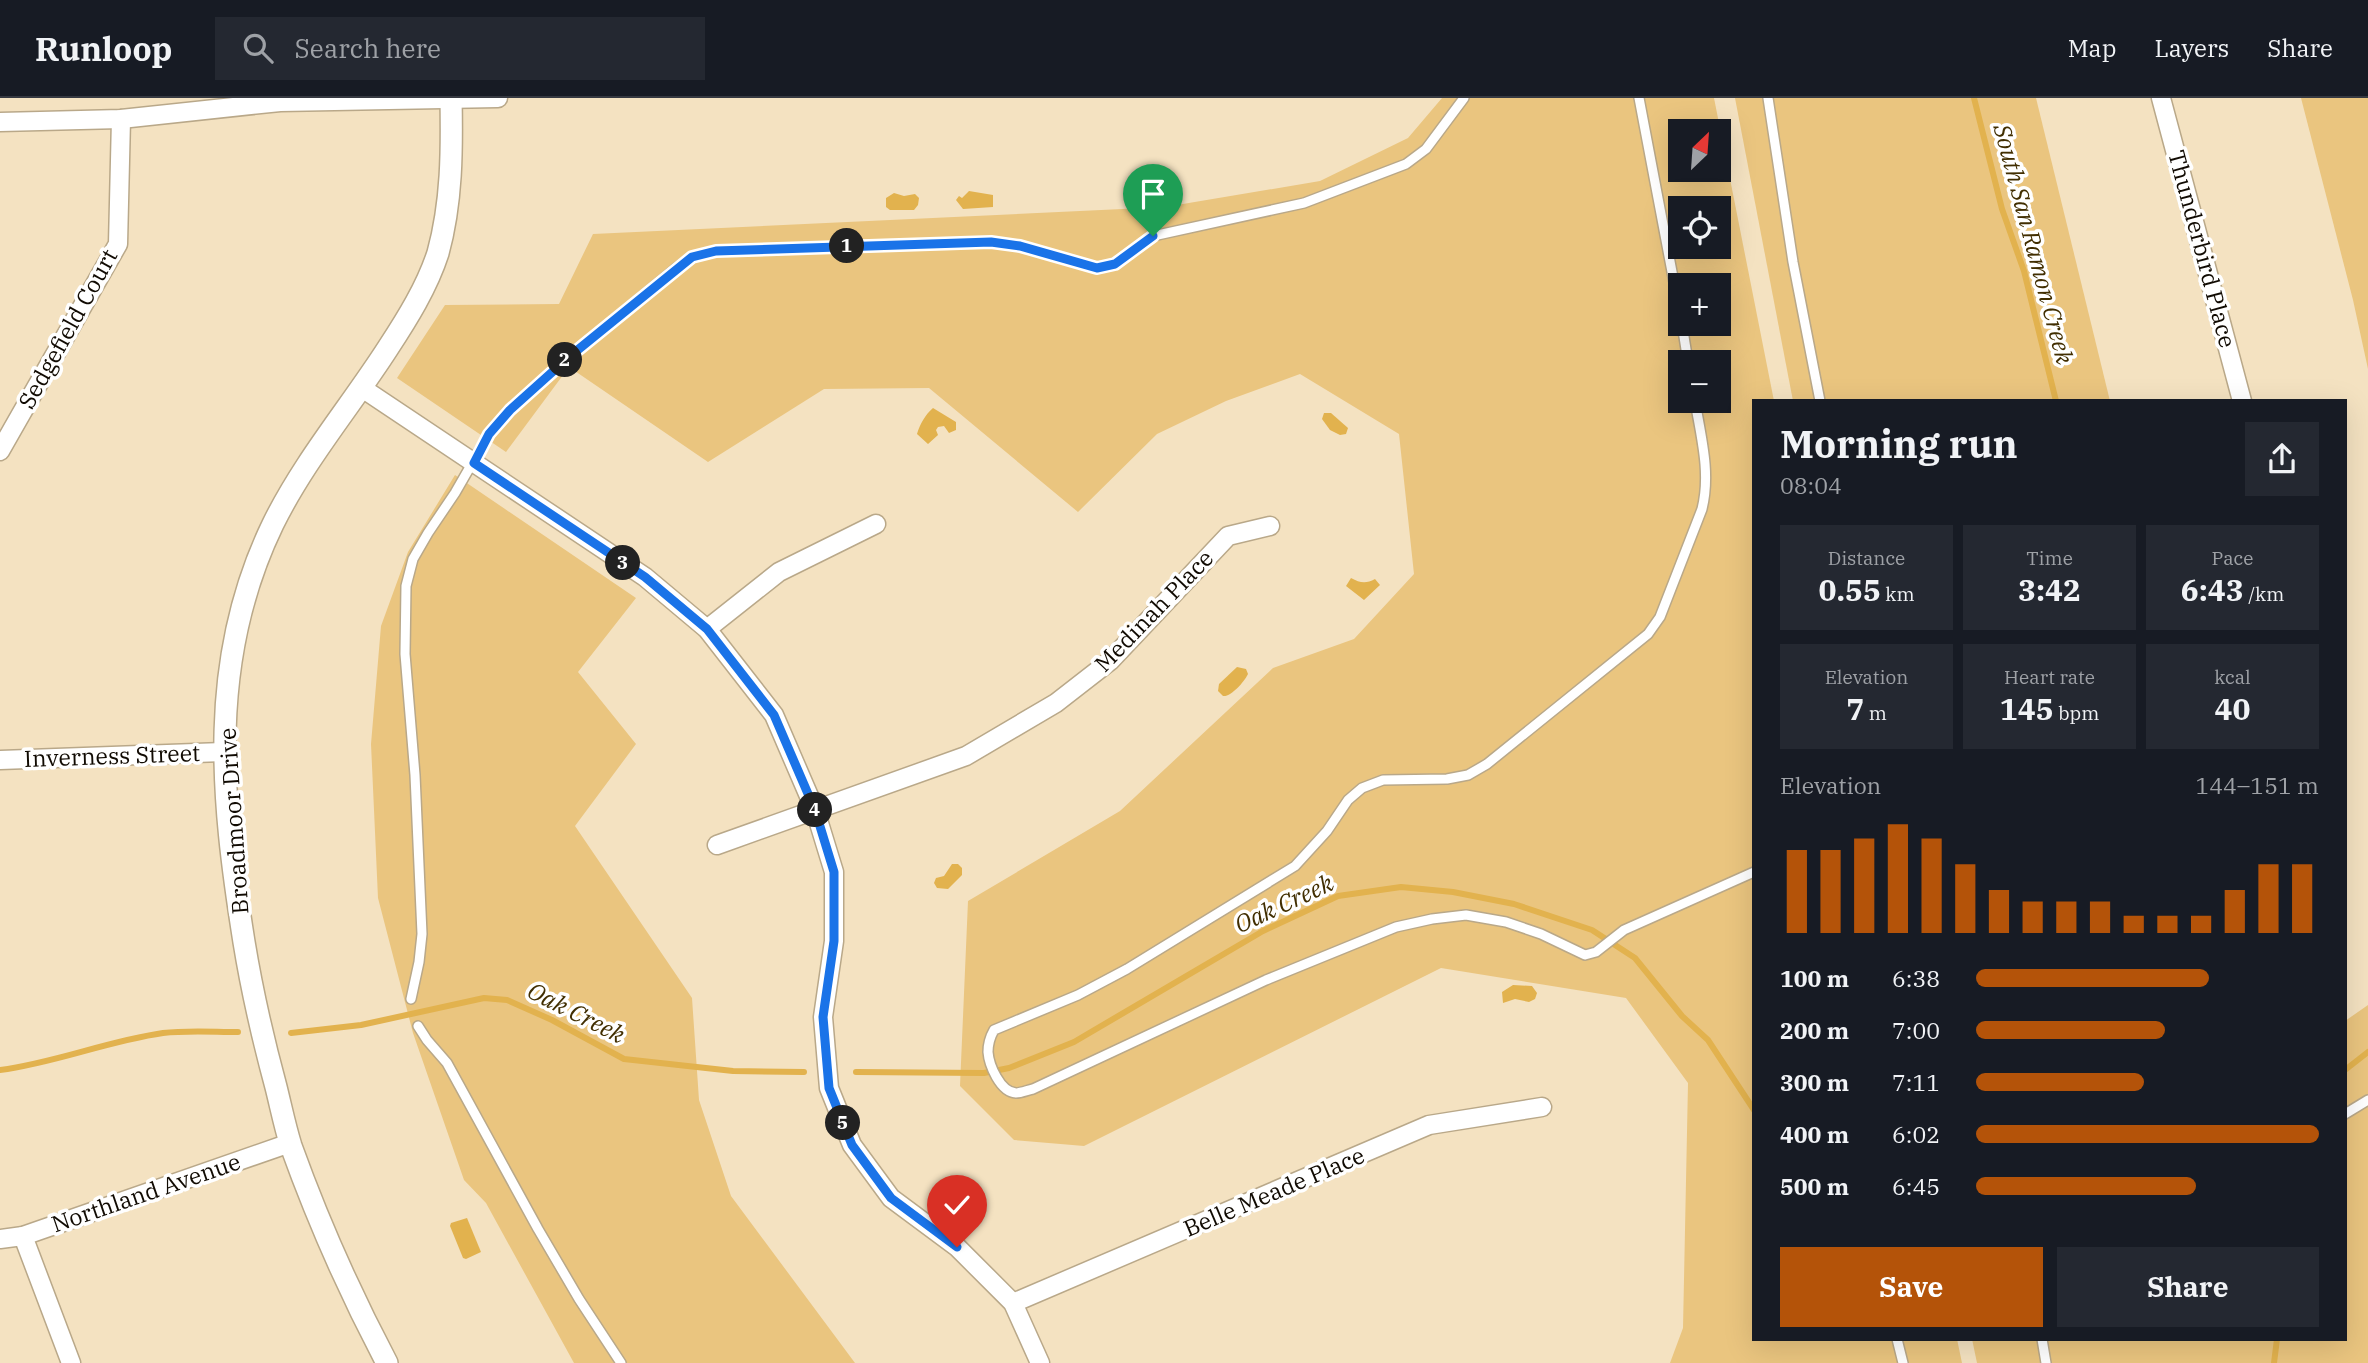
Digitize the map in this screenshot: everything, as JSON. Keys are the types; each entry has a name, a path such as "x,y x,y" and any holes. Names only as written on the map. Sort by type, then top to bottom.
{"street":[{"name":"Broadmoor Drive","path":"387,1363 361,1314 290,1143 254,1003 233,875 223,752 234,636 255,566 275,521 316,451 362,388 412,311 437,255 446,216 452,158 451,98"},
{"path":"0,122 121,119 280,102 498,98"},
{"name":"Thunderbird Place","path":"2161,98 2241,399"},
{"name":"Sedgefield Court","path":"0,451 118,244 121,119"},
{"path":"362,388 645,577 707,629 774,715 815,810 834,872 834,941 823,1017 829,1088 852,1145 891,1198 957,1247 1013,1303 1041,1363"},
{"path":"707,629 779,572 876,524"},
{"name":"Medinah Place","path":"716,845 966,756 1056,703 1110,661 1228,536 1269,526"},
{"name":"Inverness Street","path":"0,760 223,752"},
{"name":"Belle Meade Place","path":"1013,1303 1429,1125 1542,1107"},
{"name":"Northland Avenue","path":"0,1239 23,1236 290,1143"},
{"path":"23,1236 71,1363"}],"lane":[{"path":"411,999 422,934 415,775 405,653 405,586 413,559 474,463 489,434 510,410 569,357 692,257 716,251 991,242 1020,246 1097,268 1107,267 1153,236 1304,203 1405,164 1426,149 1464,98"},
{"path":"1639,98 1672,273"},
{"path":"1768,98 1793,262 1821,399"},
{"path":"1697,413 1707,472 1706,492 1702,509 1660,617 1648,634 1520,739 1468,775 1447,779 1383,780 1362,788 1348,800 1327,831 1295,866 1127,969 1078,995 1003,1024 994,1030 988,1041 988,1055 1006,1090 1016,1093 1033,1089 1336,950 1396,927 1466,915 1506,922 1541,934 1585,955 1597,952 1624,930 1752,873"},
{"path":"418,1026 453,1073 538,1229 621,1363"},
{"path":"2347,1113 2368,1100"},
{"path":"1898,1341 1903,1363"},
{"path":"2042,1341 2046,1363"}],"shaded area":[{"path":"1442,98 1714,98 1718,119 1668,119 1668,182 1731,182 1774,399 1752,399 1752,1341 1957,1341 1962,1363 1670,1363 1683,1328 1688,1083 1626,998 1441,968 1084,1146 1014,1140 960,1086 968,901 1120,811 1273,668 1354,639 1414,574 1399,434 1300,374 1226,401 1157,434 1078,512 929,388 824,389 708,462 569,367 506,452 397,378 445,305 559,304 593,234 1165,207 1320,181 1408,138"},
{"path":"1735,98 2036,98 2110,399 1793,399"},
{"path":"2301,98 2368,98 2368,369 2353,300"},
{"path":"969,191 993,195 993,207 963,209 956,200"},
{"path":"894,193 904,196 915,194 919,198 918,205 914,210 890,210 886,207 886,198"},
{"path":"933,408 956,422 956,430 949,433 944,426 938,427 938,435 928,444 917,434 923,420"},
{"path":"1324,413 1331,413 1348,428 1346,434 1340,435 1330,430 1322,419"},
{"path":"455,475 636,598 578,672 636,744 575,826 692,998 699,1100 731,1196 855,1363 574,1363 486,1203 464,1180 413,1033 378,898 371,744 381,626 408,552"},
{"path":"1351,578 1363,582 1375,579 1380,585 1364,600 1346,586"},
{"path":"1237,667 1246,669 1248,674 1233,692 1223,696 1218,691 1219,684"},
{"path":"952,864 958,864 962,868 962,875 948,889 937,888 934,883 936,878 944,876"},
{"path":"1513,985 1532,986 1537,993 1535,999 1529,1002 1515,999 1503,1003 1502,992"},
{"path":"2368,1005 2368,1363 1977,1363 1972,1341 2347,1341 2347,1020"},
{"path":"467,1218 481,1252 466,1259 463,1258 450,1226 451,1223"}],"waterway":[{"name":"South San Ramon Creek","path":"1974,98 2002,209 2024,271 2056,399"},
{"name":"Oak Creek","path":"856,1072 984,1073 1009,1068 1074,1042 1263,931 1338,896 1401,887 1453,892 1514,904 1592,930 1635,958 1682,1016 1708,1040 1752,1107"},
{"name":"Oak Creek","path":"291,1033 361,1025 484,998 507,1000 552,1020 624,1059 733,1071 804,1072"},
{"name":"Oak Creek","path":"0,1070 163,1033 238,1032"},
{"path":"2347,1068 2368,1052"},
{"name":"South San Ramon Creek","path":"2274,1363 2277,1341"}],"route":[{"path":"957,1247 891,1198 852,1145 829,1088 823,1017 834,941 834,872 815,810 774,715 707,629 645,577 474,463 489,434 510,410 569,357 692,257 716,251 991,242 1020,246 1097,268 1115,264 1153,236"}]}
